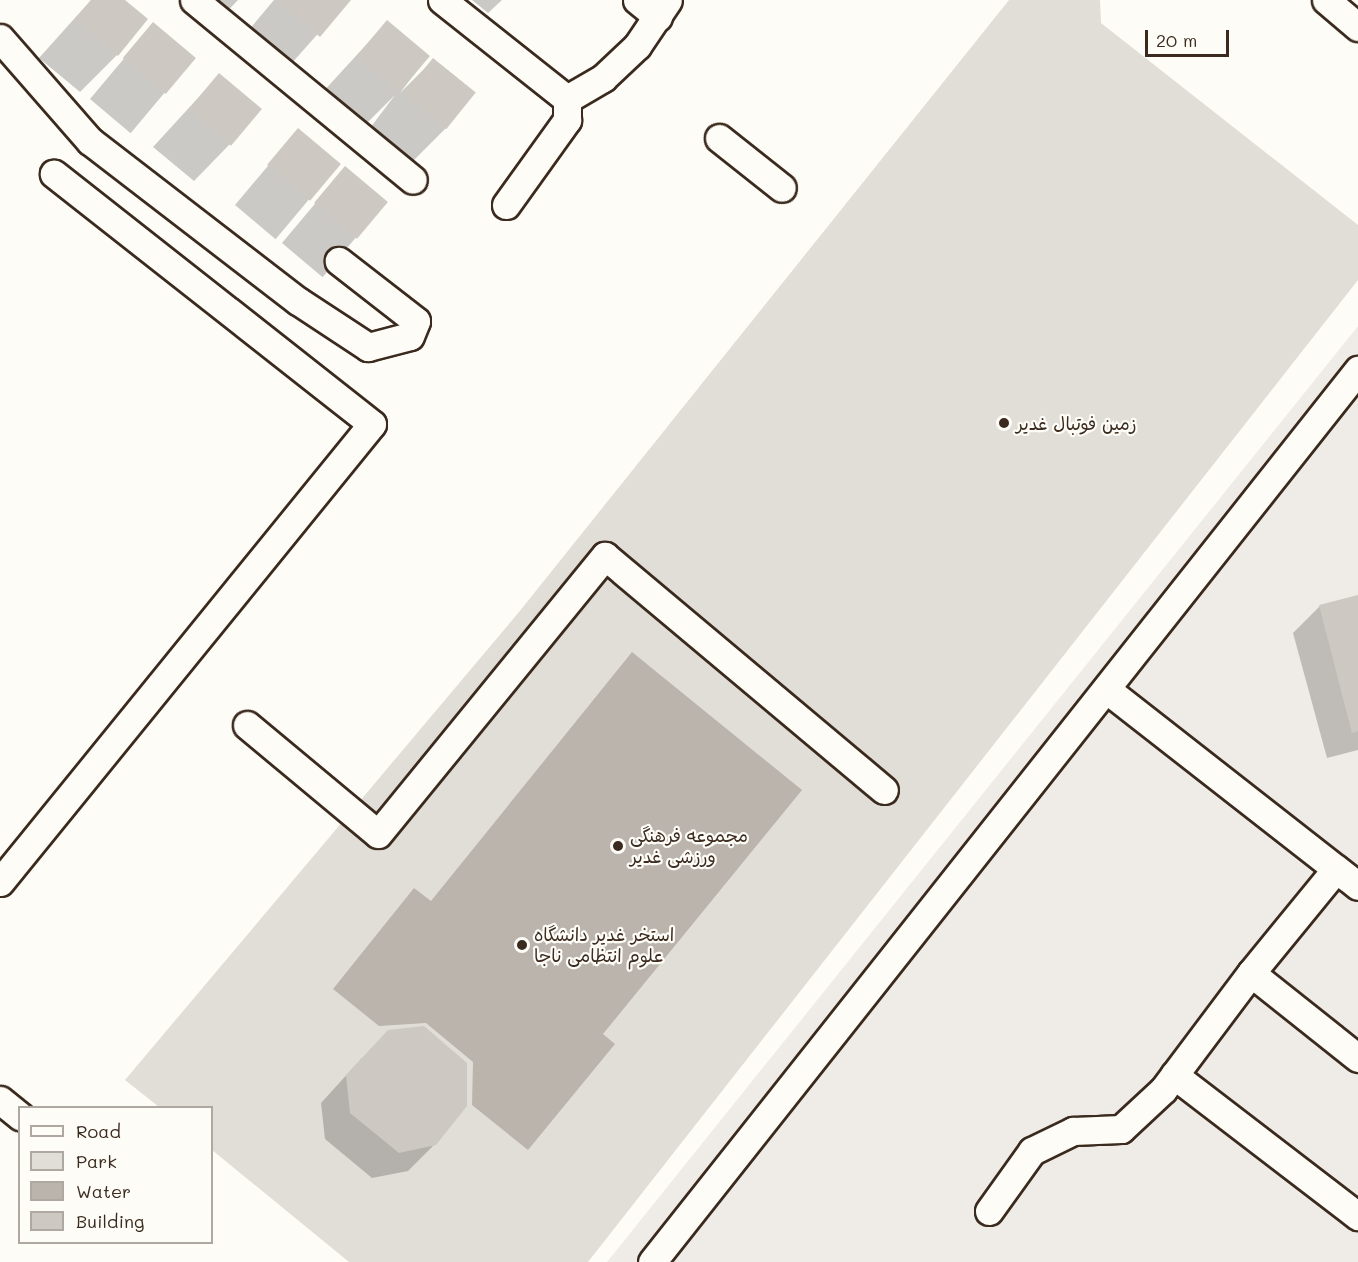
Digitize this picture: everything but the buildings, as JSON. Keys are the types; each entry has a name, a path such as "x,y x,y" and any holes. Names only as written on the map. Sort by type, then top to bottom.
{"lane":[{"path":"194,0 413,180"},
{"path":"442,0 567,99"},
{"path":"567,99 603,78 637,46 663,8 637,0"},
{"path":"1326,0 1358,27"},
{"path":"0,38 90,141 298,301 368,346 410,336 416,321 339,261"},
{"path":"506,205 567,120 567,99"},
{"path":"719,138 782,188"},
{"path":"0,882 372,424 54,174"},
{"path":"652,1262 1358,370"},
{"path":"247,725 378,834 606,556 884,790"},
{"path":"1106,689 1358,886"},
{"path":"989,1211 1032,1151 1073,1131 1121,1129 1174,1075 1251,973 1336,869"},
{"path":"1251,973 1358,1058"},
{"path":"1174,1075 1358,1216"},
{"path":"0,1100 18,1114"}],"shaded area":[{"path":"1358,326 1358,1262 607,1262"}],"green space":[{"name":"مجموعه فرهنگی ورزشی غدیر","path":"1009,0 1100,0 1101,23 1358,225 1358,280 588,1262 349,1262 213,1151 213,1106 158,1106 125,1080 519,612"}],"water":[{"name":"استخر غدیر دانشگاه علوم انتظامی ناجا","path":"632,652 802,790 603,1034 615,1044 528,1150 472,1105 473,1062 426,1023 379,1026 333,989 414,888 431,901"}],"place":[{"name":"زمین فوتبال غدیر","path":"1004,423"},
{"name":"مجموعه فرهنگی ورزشی غدیر","path":"618,846"},
{"name":"استخر غدیر دانشگاه علوم انتظامی ناجا","path":"522,945"}]}
